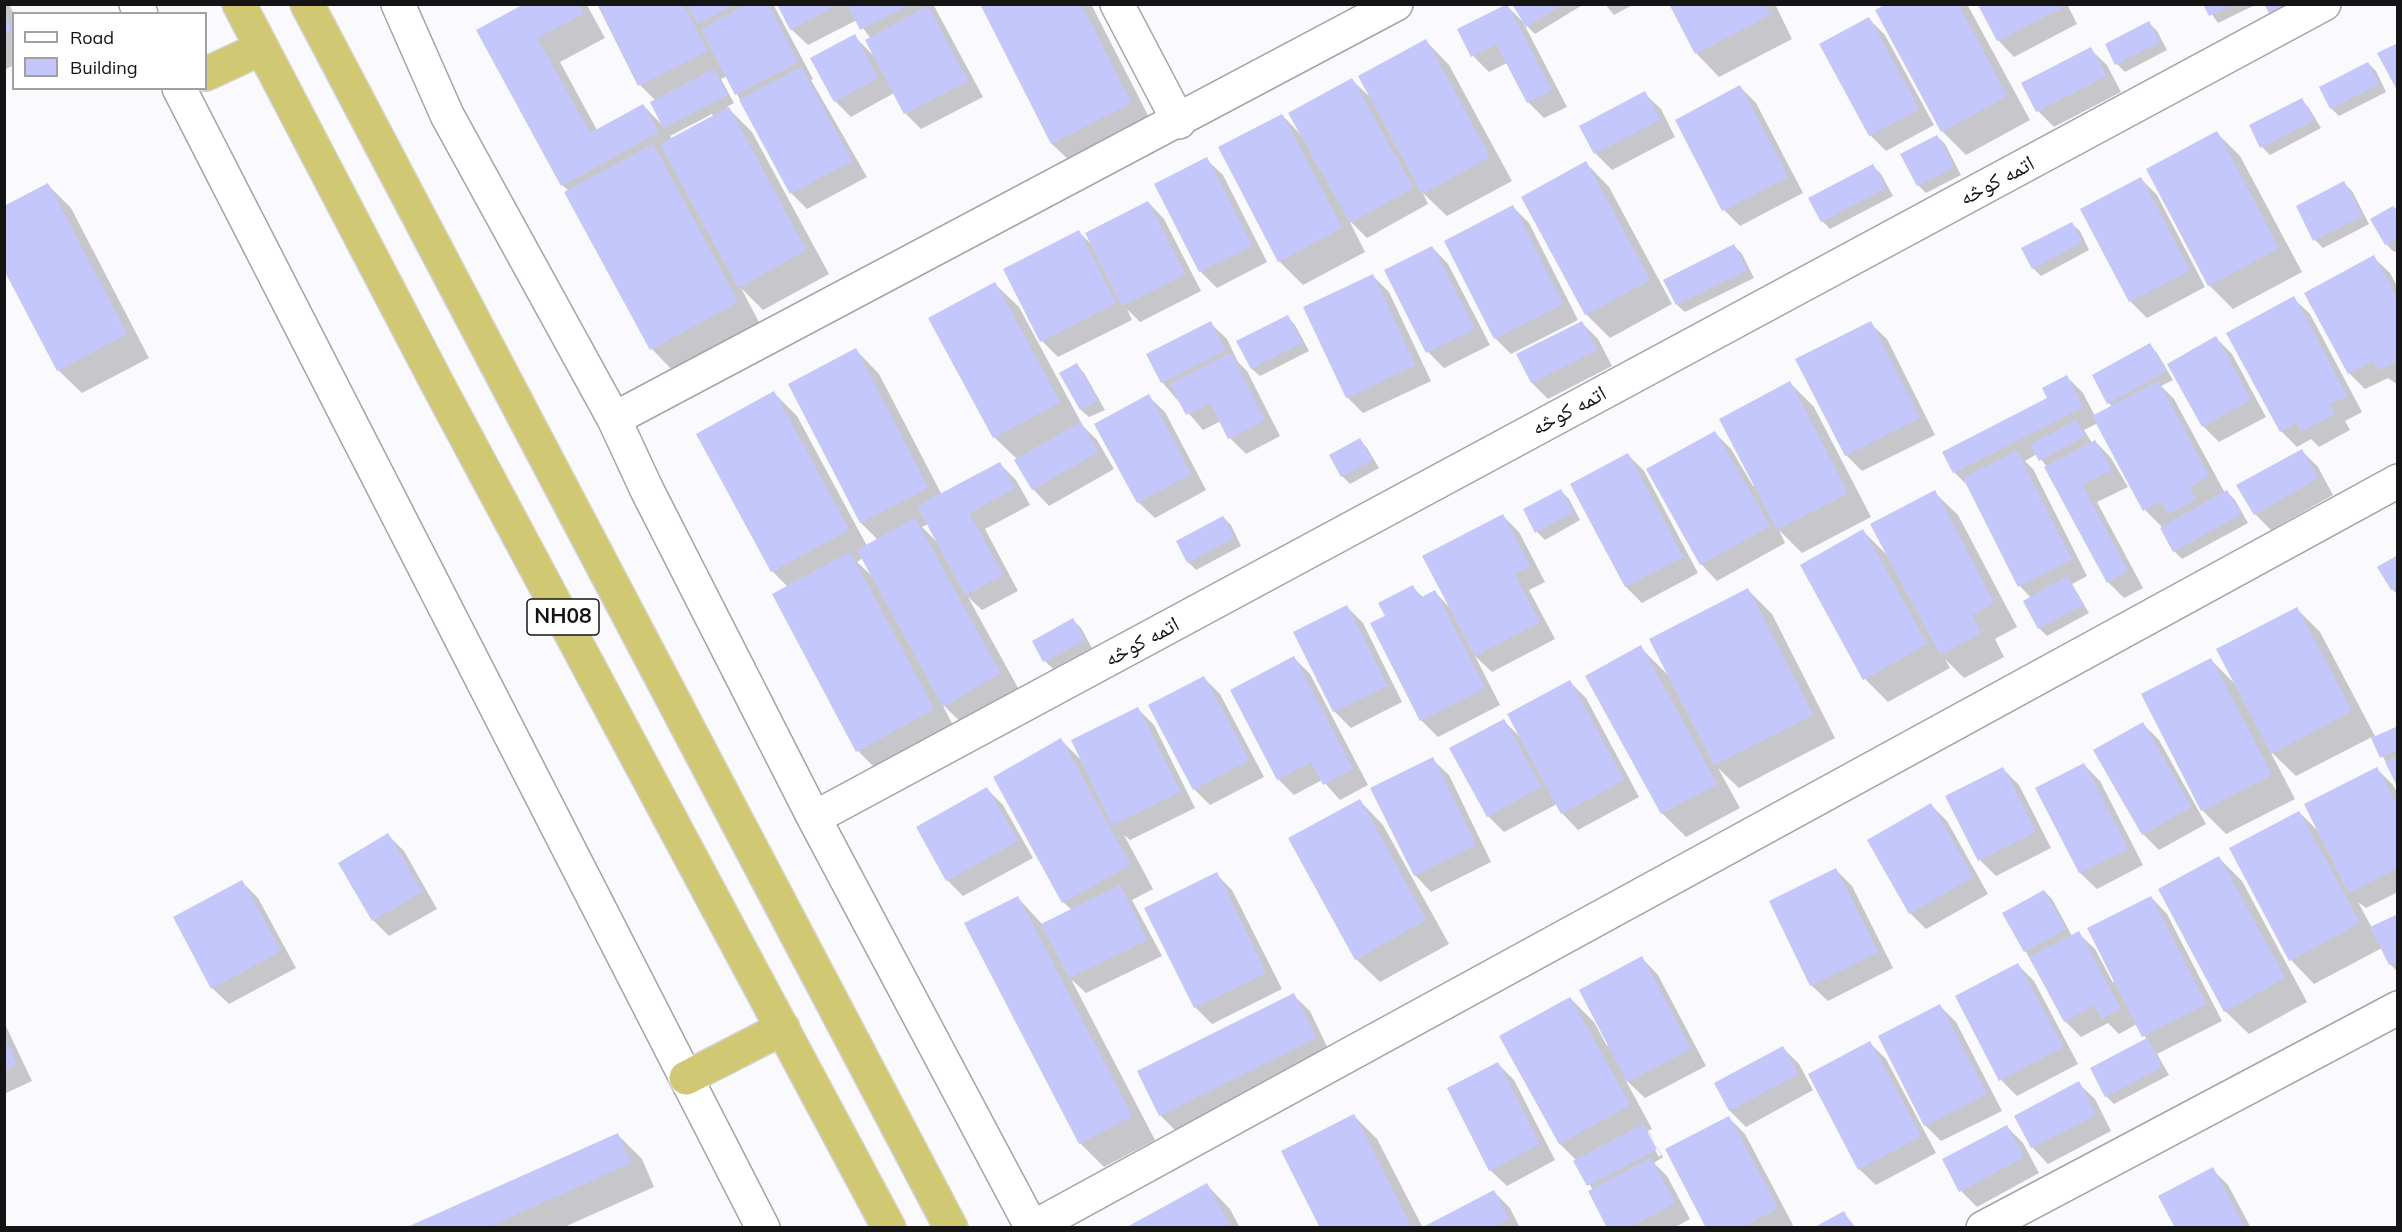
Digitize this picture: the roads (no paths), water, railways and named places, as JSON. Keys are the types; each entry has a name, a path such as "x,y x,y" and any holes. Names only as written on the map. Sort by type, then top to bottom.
{"highway":[{"name":"NH08","path":"239,4 438,383 889,1227"},
{"name":"NH08","path":"307,4 951,1227"},
{"path":"207,74 262,48"},
{"path":"686,1078 783,1028"}],"street":[{"path":"398,4 447,115 614,419 647,490 814,818 1032,1227 2397,481"},
{"path":"1117,4 1179,122"},
{"path":"614,419 1179,122 1396,4"},
{"name":"اتمه کوڅه","path":"814,818 2324,4"},
{"path":"180,90 763,1227"},
{"path":"1983,1227 2397,1008"}]}
